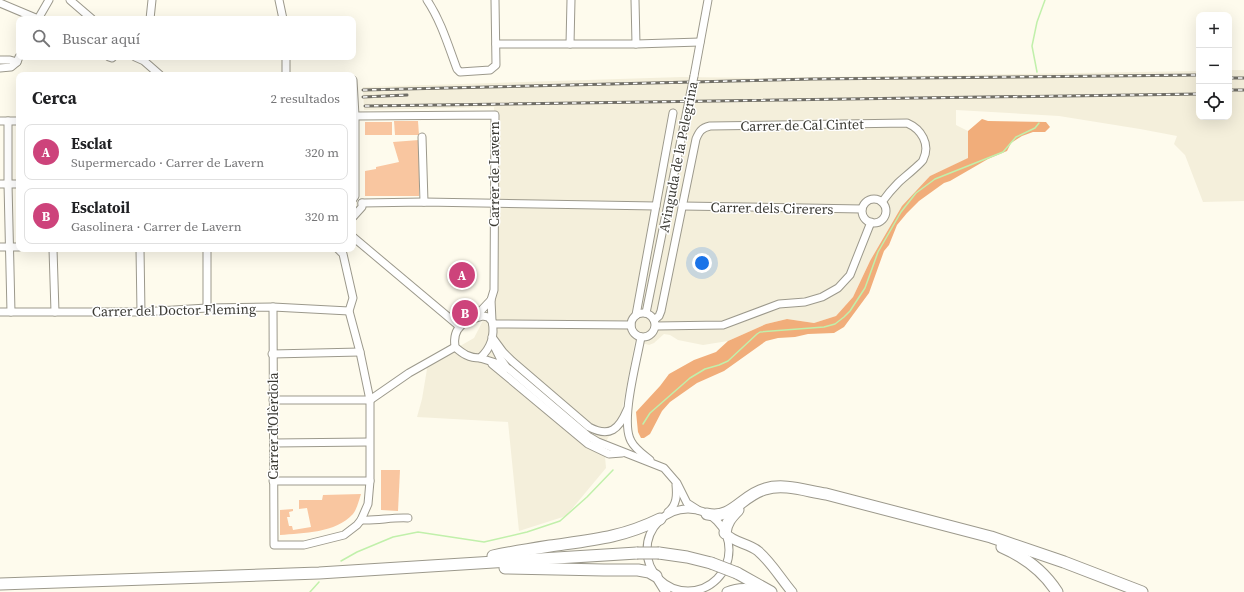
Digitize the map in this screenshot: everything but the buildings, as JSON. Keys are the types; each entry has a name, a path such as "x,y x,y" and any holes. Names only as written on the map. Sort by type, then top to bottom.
{"highway":[{"path":"703,512 717,516 726,513 751,495 766,488 785,487 826,494 991,537 1064,562 1142,592"},
{"path":"725,533 730,519 744,506 766,495 785,492 886,514 973,537 1002,547 1021,556 1032,564 1049,580 1057,592"},
{"path":"0,584 319,573 407,568 490,557 530,549 601,539 632,531 662,518"},
{"path":"426,566 637,553 659,554 687,557 711,563 737,573 771,592"},
{"path":"426,566 638,570 648,572 657,578"}],"main road":[{"path":"725,533 734,540 750,546 758,551 792,592"},
{"path":"657,578 666,592"},
{"path":"727,592 743,588 752,588 761,592"}],"street":[{"path":"40,16 48,0"},
{"path":"70,0 89,16"},
{"path":"150,16 152,0"},
{"path":"279,0 282,16"},
{"path":"427,0 433,9 444,33 457,69 460,72 490,70 496,65 495,0"},
{"path":"570,44 571,0"},
{"path":"635,0 636,44"},
{"name":"Avinguda de la Pelegrina","path":"646,313 708,0"},
{"path":"0,4 30,16"},
{"path":"496,44 636,44 700,42"},
{"path":"0,60 16,59"},
{"path":"0,68 11,67 17,60"},
{"path":"145,60 157,72"},
{"path":"286,60 286,72"},
{"name":"Avinguda de la Pelegrina","path":"636,315 673,113"},
{"name":"Carrer de Lavern","path":"356,116 495,115 494,290 491,300 492,322"},
{"path":"0,121 16,121"},
{"path":"8,121 11,312"},
{"name":"Carrer de Cal Cintet","path":"699,132 704,127 710,126 907,123 916,127 922,135 926,148 923,162 896,185 882,202"},
{"name":"Avinguda de la Pelegrina","path":"655,323 661,311 694,146 699,132"},
{"path":"422,137 424,202"},
{"path":"0,184 16,184"},
{"path":"356,199 362,203 424,202 656,206"},
{"path":"871,199 882,202 886,206 886,216 880,222 871,222 865,219 862,214 864,205 871,199"},
{"path":"356,214 362,207 362,203"},
{"name":"Carrer dels Cirerers","path":"682,206 862,209"},
{"path":"655,323 723,325 779,304 805,302 822,297 838,288 850,275 871,222"},
{"path":"356,240 459,326"},
{"path":"0,247 16,246"},
{"path":"53,252 54,312"},
{"path":"140,252 141,312"},
{"path":"207,252 207,308"},
{"path":"341,252 343,254 353,298 349,311 360,352 370,400 370,481 368,504 361,520 375,521 385,518 408,518"},
{"path":"474,318 491,300"},
{"name":"Carrer del Doctor Fleming","path":"0,312 141,312 207,308 273,307 349,311"},
{"name":"Carrer d'Olèrdola","path":"273,307 274,545 304,545 344,535 361,520"},
{"path":"643,313 650,315 655,323 651,335 641,337 635,334 631,325 633,318 636,315 643,313"},
{"path":"509,369 498,354 492,339 492,322 488,317 483,316 474,318 459,326 454,336 455,347 464,355 472,358 481,358 496,362 509,369 588,436 624,453 664,468 673,477 687,503 718,523 725,533 729,547 727,564 720,576 711,585 695,591 686,592 669,587 657,578 649,566 647,559 647,544 652,529 674,506 677,493 673,477"},
{"path":"492,322 631,325"},
{"path":"641,337 627,410 627,427 631,441 641,453 655,464"},
{"path":"481,358 486,352 492,339"},
{"path":"492,339 512,361 589,427 603,432 616,428 622,422 627,410"},
{"path":"273,400 370,400 409,373 455,347"},
{"path":"272,354 360,352"},
{"path":"481,358 497,368 588,444 609,454 624,453"},
{"path":"274,443 369,442"},
{"path":"273,481 370,481"},
{"path":"662,518 678,510 688,509 703,512"}],"shaded area":[{"path":"1232,70 1244,70 1244,201 1203,202 1185,155 1174,144 1177,136 1059,116 956,110 956,125 968,131 969,158 930,176 870,261 853,297 836,316 814,323 787,319 766,324 728,341 703,345 678,340 670,335 664,334 654,343 649,345 635,341 621,415 604,445 606,468 566,516 519,531 508,422 417,417 422,399 427,369 425,366 474,338 494,299 494,107 364,110 363,87 682,77 762,78 1196,71 1196,120 1232,120"},
{"path":"982,119 988,121 1046,122 1050,127 1045,132 1033,132 1022,136 1011,143 1007,151 988,159 944,183 919,201 897,225 889,245 884,251 869,293 844,327 834,333 808,334 766,341 724,371 697,383 670,402 662,411 650,434 644,438 641,438 638,432 636,412 669,374 694,360 716,352 728,341 766,324 787,319 814,323 836,316 853,297 870,261 902,206 930,176 968,158 968,131"},
{"path":"394,121 418,121 419,135 395,135"},
{"path":"365,122 392,122 392,135 365,135"},
{"path":"419,140 419,196 365,196 365,171 399,162 393,142"},
{"path":"381,470 400,470 398,511 381,510"},
{"path":"361,494 353,514 338,525 319,531 280,535 280,510 293,509 293,511 289,512 290,517 287,517 289,526 292,526 293,530 311,527 307,508 299,509 299,500 322,500 323,495"}],"waterway":[{"path":"1037,72 1032,46 1037,22 1045,0"},
{"path":"643,424 650,413 690,378 705,369 728,361 760,332 824,327 835,324 850,311 865,288 878,252 901,212 916,193 935,179 1003,152 1016,137 1035,128 1039,123"},
{"path":"341,561 357,552 393,537 418,532 484,542 527,532 560,521 587,497 613,470"},
{"path":"310,592 319,582"}],"railway":[{"path":"363,90 813,79 1196,75"},
{"path":"1232,78 1244,78"},
{"path":"1232,90 1244,90"},
{"path":"365,106 1196,94"},
{"path":"363,97 407,95"}],"place":[{"name":"Esclat","path":"462,275"},
{"name":"Esclatoil","path":"465,313"}]}
